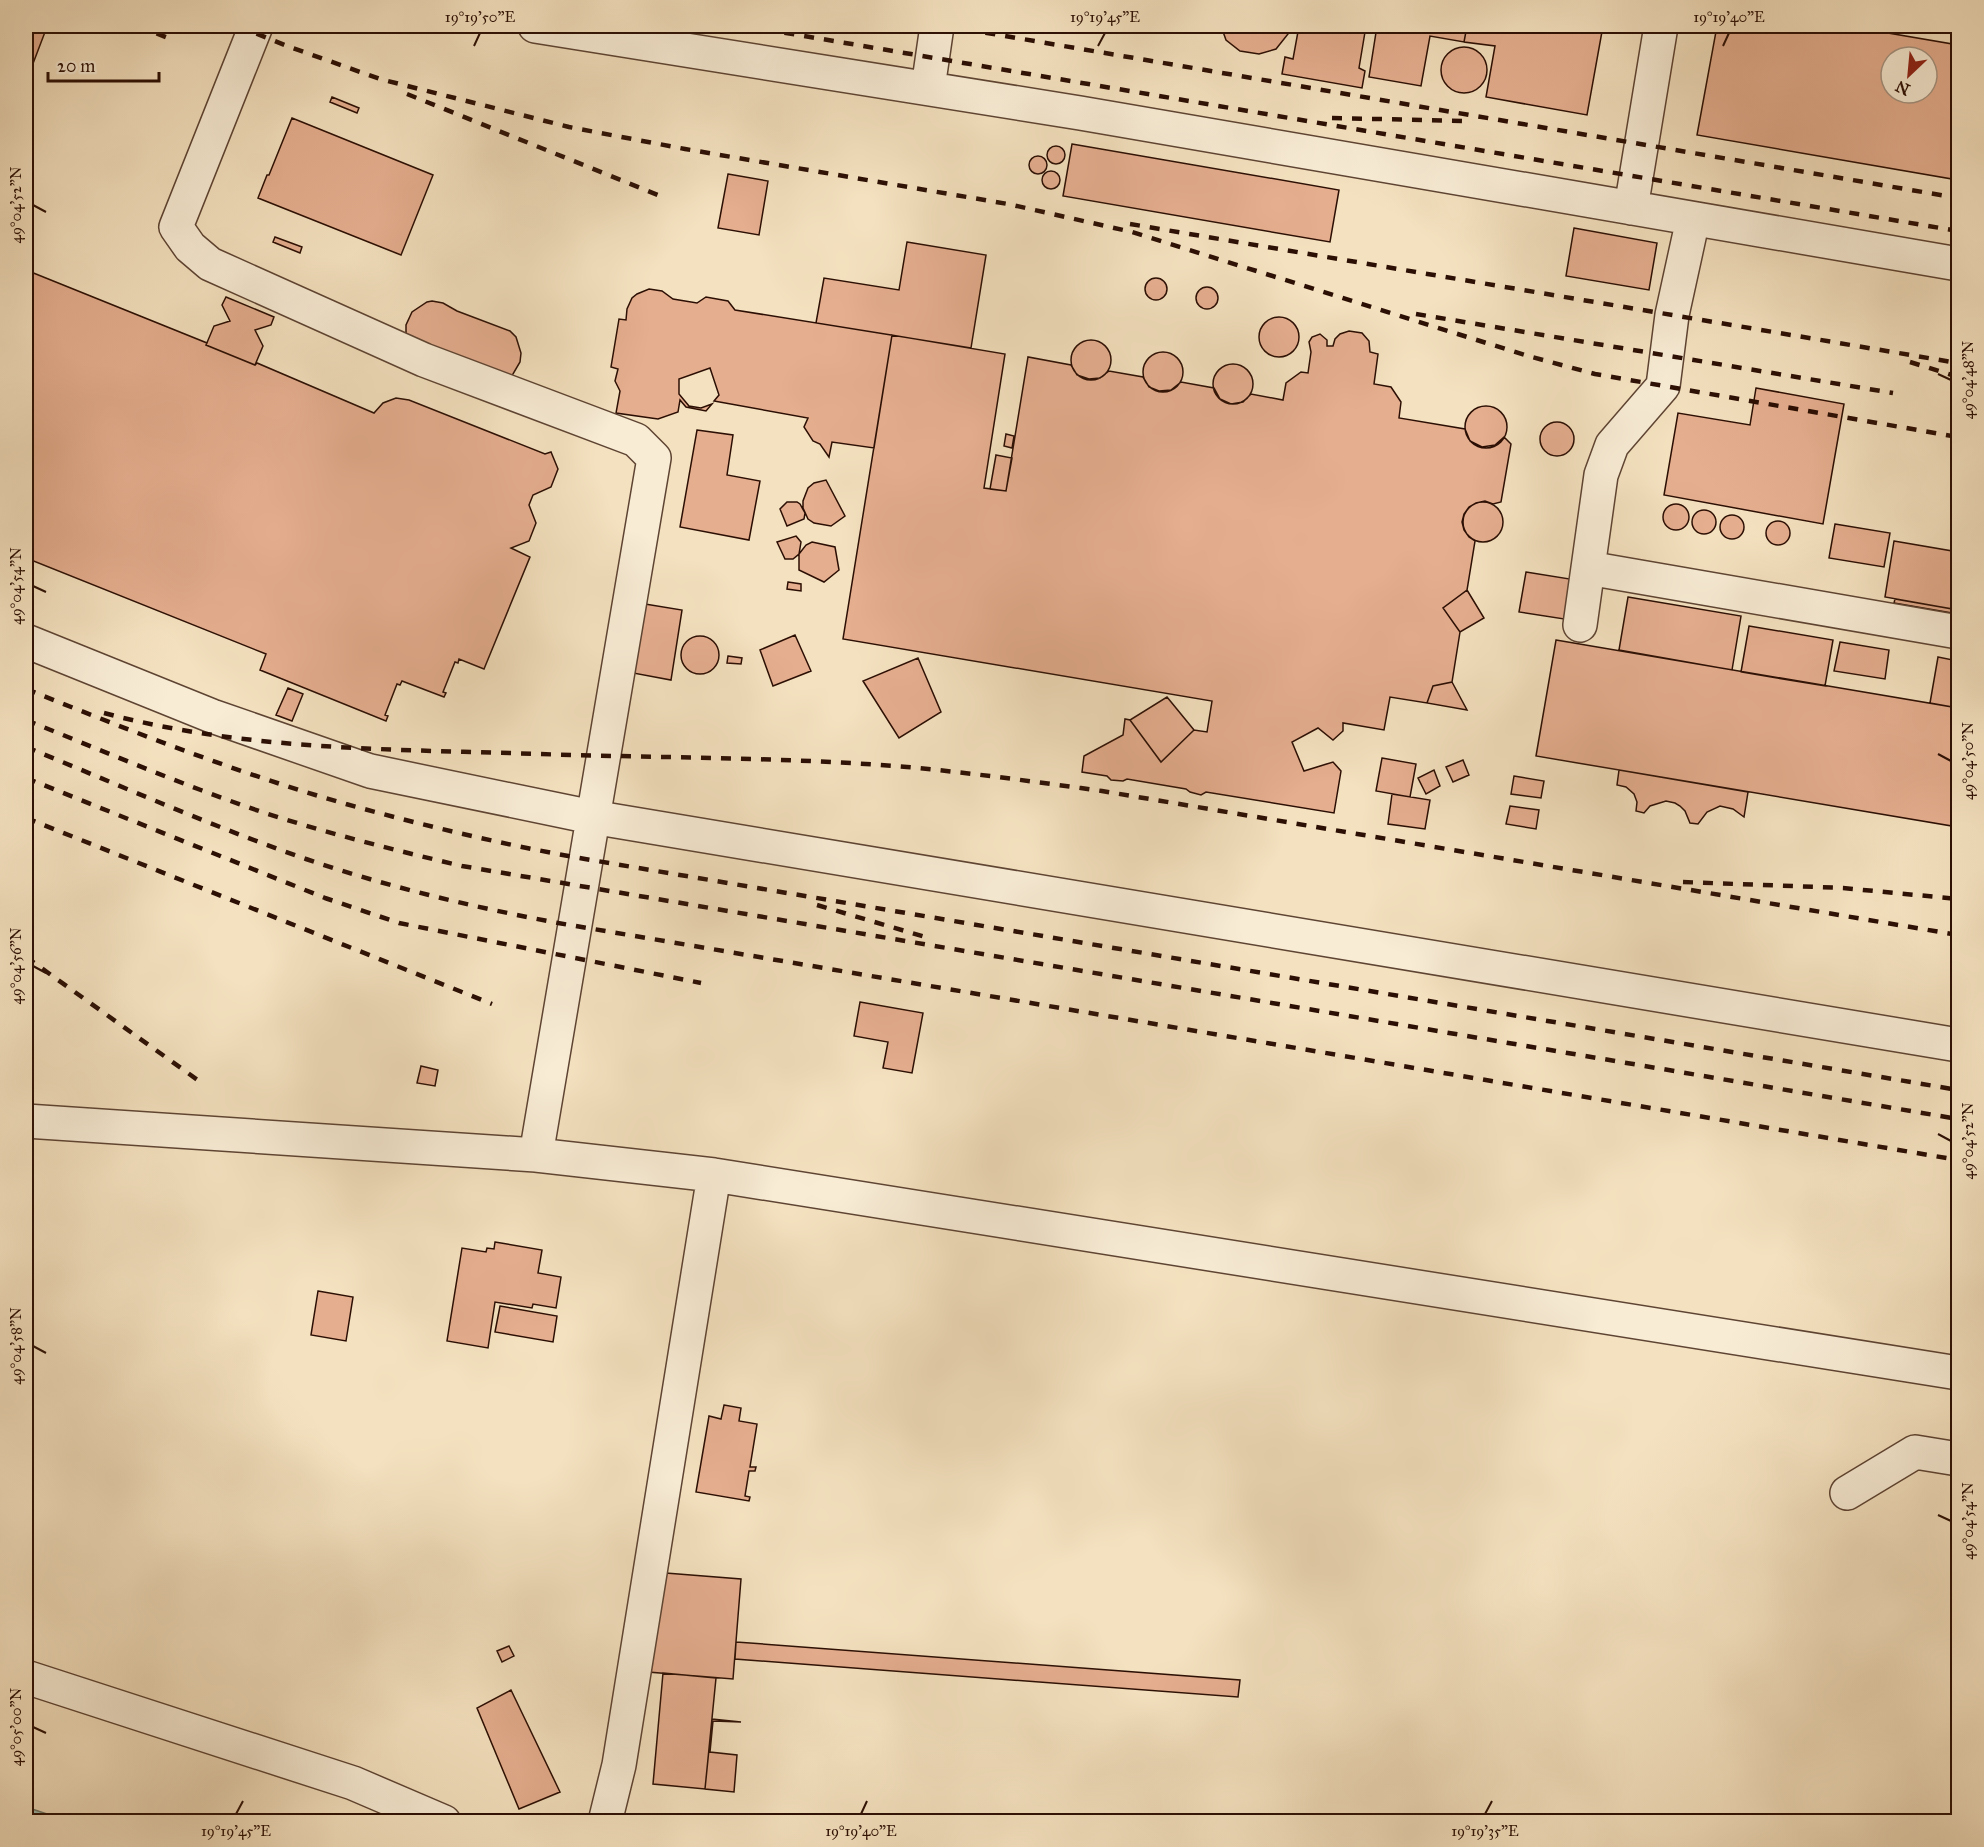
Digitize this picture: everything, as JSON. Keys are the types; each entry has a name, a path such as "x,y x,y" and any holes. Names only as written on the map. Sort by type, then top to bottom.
{"lane":[{"path":"256,26 176,227 190,247 210,264 424,360 636,440 654,458 536,1155"},
{"path":"535,26 928,88 1959,264"},
{"path":"928,88 937,26"},
{"path":"1631,208 1661,26"},
{"path":"1580,625 1601,476 1612,445 1663,386 1672,315 1693,219"},
{"path":"1588,568 1959,632"},
{"path":"26,641 212,716 370,771 592,817 1959,1046"},
{"path":"26,1121 536,1155 714,1175 1959,1373"},
{"path":"605,1821 619,1765 714,1175"},
{"path":"1846,1493 1915,1452 1959,1459"},
{"path":"26,1677 353,1783 444,1821"}],"water":[{"path":"26,1807 68,1821 26,1821"}],"building":[{"path":"26,26 45,32 26,82"},
{"path":"1221,26 1289,26 1288,34 1276,49 1259,54 1240,51 1226,40"},
{"path":"1299,26 1366,26 1359,68 1365,71 1362,88 1282,74 1285,57 1293,59"},
{"path":"1377,26 1467,26 1464,42 1430,36 1421,86 1369,77"},
{"path":"1467,26 1603,26 1587,115 1486,97 1495,46 1464,42"},
{"path":"1717,26 1847,26 1958,45 1958,180 1697,135"},
{"path":"1464,47 1480,54 1487,70 1480,86 1464,93 1448,86 1441,70 1448,54"},
{"path":"332,97 359,108 357,113 330,102"},
{"path":"292,118 433,175 401,255 258,198"},
{"path":"1072,144 1339,190 1330,242 1063,196"},
{"path":"1052,146 1060,146 1065,151 1063,162 1052,164 1047,159 1047,151"},
{"path":"1038,156 1044,159 1047,165 1044,171 1038,174 1032,171 1029,165 1032,159"},
{"path":"1051,171 1057,174 1060,180 1057,186 1051,189 1045,186 1042,180 1045,174"},
{"path":"728,174 768,181 759,235 718,228"},
{"path":"1574,228 1657,243 1649,290 1566,276"},
{"path":"275,237 302,247 300,253 273,242"},
{"path":"907,242 986,255 971,348 816,323 824,278 899,290"},
{"path":"26,270 374,413 383,403 396,398 409,400 545,454 551,452 558,469 551,487 533,495 529,505 536,523 529,541 511,548 530,557 484,669 459,659 458,663 455,662 443,692 446,693 444,697 402,681 400,685 397,684 385,715 388,716 386,721 260,670 266,654 26,558"},
{"path":"1156,278 1164,281 1167,289 1164,297 1156,300 1148,297 1145,289 1148,281"},
{"path":"1207,287 1215,290 1218,298 1215,306 1207,309 1199,306 1196,298 1199,290"},
{"path":"649,289 662,291 673,299 697,303 706,297 728,301 735,310 892,335 874,448 832,442 829,457 820,444 813,441 804,427 808,418 714,401 719,395 710,368 679,379 679,394 689,406 701,408 712,404 706,411 686,407 680,400 678,412 658,419 616,413 620,391 615,381 618,369 611,367 619,319 626,320 627,309 632,298"},
{"path":"226,297 274,317 271,325 255,330 263,346 255,365 206,345 214,326 230,321 222,305"},
{"path":"432,301 443,303 457,311 510,331 516,337 521,353 520,362 513,374 504,380 406,334 406,325 412,312"},
{"path":"1279,317 1293,323 1299,337 1293,351 1279,357 1265,351 1259,337 1265,323"},
{"path":"1349,331 1362,333 1369,341 1370,352 1378,354 1374,384 1391,387 1401,402 1399,418 1465,429 1470,441 1482,447 1495,445 1504,437 1511,444 1501,502 1476,503 1469,507 1462,522 1464,530 1475,541 1467,590 1443,608 1460,632 1452,682 1433,686 1427,703 1390,697 1384,730 1343,723 1343,731 1333,740 1318,728 1292,742 1304,771 1333,762 1341,771 1334,813 1206,792 1201,795 1186,789 1127,779 1111,780 1107,776 1082,772 1084,756 1123,735 1125,719 1130,720 1161,762 1194,730 1207,732 1212,701 843,639 892,335 1005,354 984,488 1006,491 1028,357 1071,365 1077,375 1089,379 1100,378 1109,371 1143,377 1149,387 1159,391 1171,390 1181,382 1214,388 1220,399 1231,404 1243,402 1251,394 1283,400 1286,383 1301,372 1308,373 1311,352 1309,342 1312,337 1320,334 1327,340 1327,346 1333,346 1340,334"},
{"path":"1091,340 1099,341 1105,346 1110,352 1110,368 1105,374 1099,379 1091,380 1083,379 1077,374 1072,368 1071,360 1072,352 1077,346 1083,341"},
{"path":"1163,352 1177,358 1183,372 1177,386 1163,392 1149,386 1143,372 1149,358"},
{"path":"1233,364 1247,370 1253,384 1247,398 1233,404 1219,398 1213,384 1219,370"},
{"path":"1756,388 1844,404 1823,524 1664,495 1678,413 1750,425"},
{"path":"1486,406 1501,412 1507,427 1501,442 1486,448 1471,442 1465,427 1471,412"},
{"path":"1557,422 1569,427 1574,439 1569,451 1557,456 1545,451 1540,439 1545,427"},
{"path":"697,430 733,435 727,475 760,481 749,540 680,527"},
{"path":"1006,434 1014,436 1012,448 1004,446"},
{"path":"996,455 1012,458 1006,491 990,489"},
{"path":"826,480 845,516 831,526 814,523 808,519 803,508 808,488 814,483"},
{"path":"787,502 800,504 805,513 804,519 787,526 780,509"},
{"path":"1483,502 1491,503 1497,508 1502,514 1502,530 1497,536 1491,541 1483,542 1475,541 1469,536 1464,530 1463,522 1464,514 1469,508 1475,503"},
{"path":"1676,504 1685,508 1689,517 1685,526 1676,530 1667,526 1663,517 1667,508"},
{"path":"1704,510 1713,513 1716,522 1713,531 1704,534 1695,531 1692,522 1695,513"},
{"path":"1732,515 1741,518 1744,527 1741,536 1732,539 1723,536 1720,527 1723,518"},
{"path":"1778,521 1787,524 1790,533 1787,542 1778,545 1769,542 1766,533 1769,524"},
{"path":"1835,524 1890,533 1884,567 1829,558"},
{"path":"796,536 801,542 799,554 793,559 785,559 777,542"},
{"path":"1894,541 1958,552 1958,610 1885,597"},
{"path":"812,542 835,547 839,570 824,582 799,570 799,554 806,545"},
{"path":"1526,572 1570,579 1564,619 1519,612"},
{"path":"788,582 801,584 801,591 787,589"},
{"path":"1467,590 1484,618 1460,632 1443,608"},
{"path":"1628,597 1741,616 1732,670 1619,650"},
{"path":"1895,599 1958,610 1958,614 1894,603"},
{"path":"645,604 682,610 671,680 633,673"},
{"path":"1749,626 1833,640 1825,686 1741,672"},
{"path":"795,635 811,671 773,686 760,650"},
{"path":"700,636 707,637 713,642 718,648 718,662 713,668 707,673 700,674 693,673 687,668 682,662 681,655 682,648 687,642 693,637"},
{"path":"1556,640 1958,708 1958,827 1536,756"},
{"path":"1840,642 1889,650 1885,679 1834,671"},
{"path":"728,656 742,658 741,664 727,663"},
{"path":"1938,657 1958,661 1958,708 1930,703"},
{"path":"918,658 941,712 899,738 863,681"},
{"path":"1452,682 1467,710 1427,703 1433,686"},
{"path":"288,688 303,694 292,721 276,715"},
{"path":"1167,697 1194,730 1161,762 1130,720"},
{"path":"1382,758 1416,764 1410,797 1376,791"},
{"path":"1463,760 1469,775 1453,782 1446,767"},
{"path":"1434,770 1440,786 1426,794 1418,778"},
{"path":"1619,770 1748,792 1744,817 1733,809 1720,806 1707,812 1698,824 1690,823 1680,806 1666,801 1650,806 1644,813 1636,811 1637,802 1634,794 1626,787 1617,785"},
{"path":"1514,776 1544,781 1541,798 1511,794"},
{"path":"1392,794 1430,800 1425,829 1388,824"},
{"path":"1510,806 1539,810 1536,829 1506,824"},
{"path":"860,1002 923,1013 912,1073 883,1068 888,1042 854,1036"},
{"path":"421,1066 438,1070 435,1086 417,1083"},
{"path":"495,1242 542,1250 538,1273 561,1277 556,1308 533,1304 532,1308 495,1302 488,1348 447,1341 462,1248 486,1252 487,1248 494,1249"},
{"path":"318,1291 353,1297 346,1341 311,1335"},
{"path":"500,1306 557,1316 553,1342 495,1332"},
{"path":"724,1405 741,1408 739,1421 757,1424 750,1467 756,1467 755,1471 749,1471 745,1496 750,1497 749,1501 696,1492 709,1416 721,1419"},
{"path":"653,1572 741,1579 733,1679 648,1672"},
{"path":"736,1642 1240,1680 1238,1697 735,1659"},
{"path":"509,1646 514,1656 502,1662 497,1651"},
{"path":"663,1673 716,1678 705,1789 653,1784"},
{"path":"511,1690 560,1792 519,1809 477,1708"},
{"path":"712,1719 741,1722 713,1721 710,1752 737,1755 734,1792 705,1789"}],"railway":[{"path":"138,26 168,38"},
{"path":"238,26 380,79 569,127 1008,204 1132,232 1528,356 1595,374 1958,437"},
{"path":"745,26 1958,231"},
{"path":"946,26 1958,198"},
{"path":"407,94 658,195"},
{"path":"1332,118 1467,121"},
{"path":"1130,224 1958,363"},
{"path":"1416,314 1893,393"},
{"path":"1910,362 1958,377"},
{"path":"26,689 184,751 305,792 405,820 525,848 1958,1090"},
{"path":"104,713 211,735 320,746 815,761 980,775 1102,791 1958,935"},
{"path":"26,720 229,801 309,827 462,866 1958,1119"},
{"path":"26,747 200,819 306,859 399,887 494,910 558,923 1958,1160"},
{"path":"26,778 325,898 399,923 701,983"},
{"path":"26,818 492,1004"},
{"path":"1683,882 1843,888 1958,899"},
{"path":"817,905 932,939"},
{"path":"26,957 199,1081"}]}
